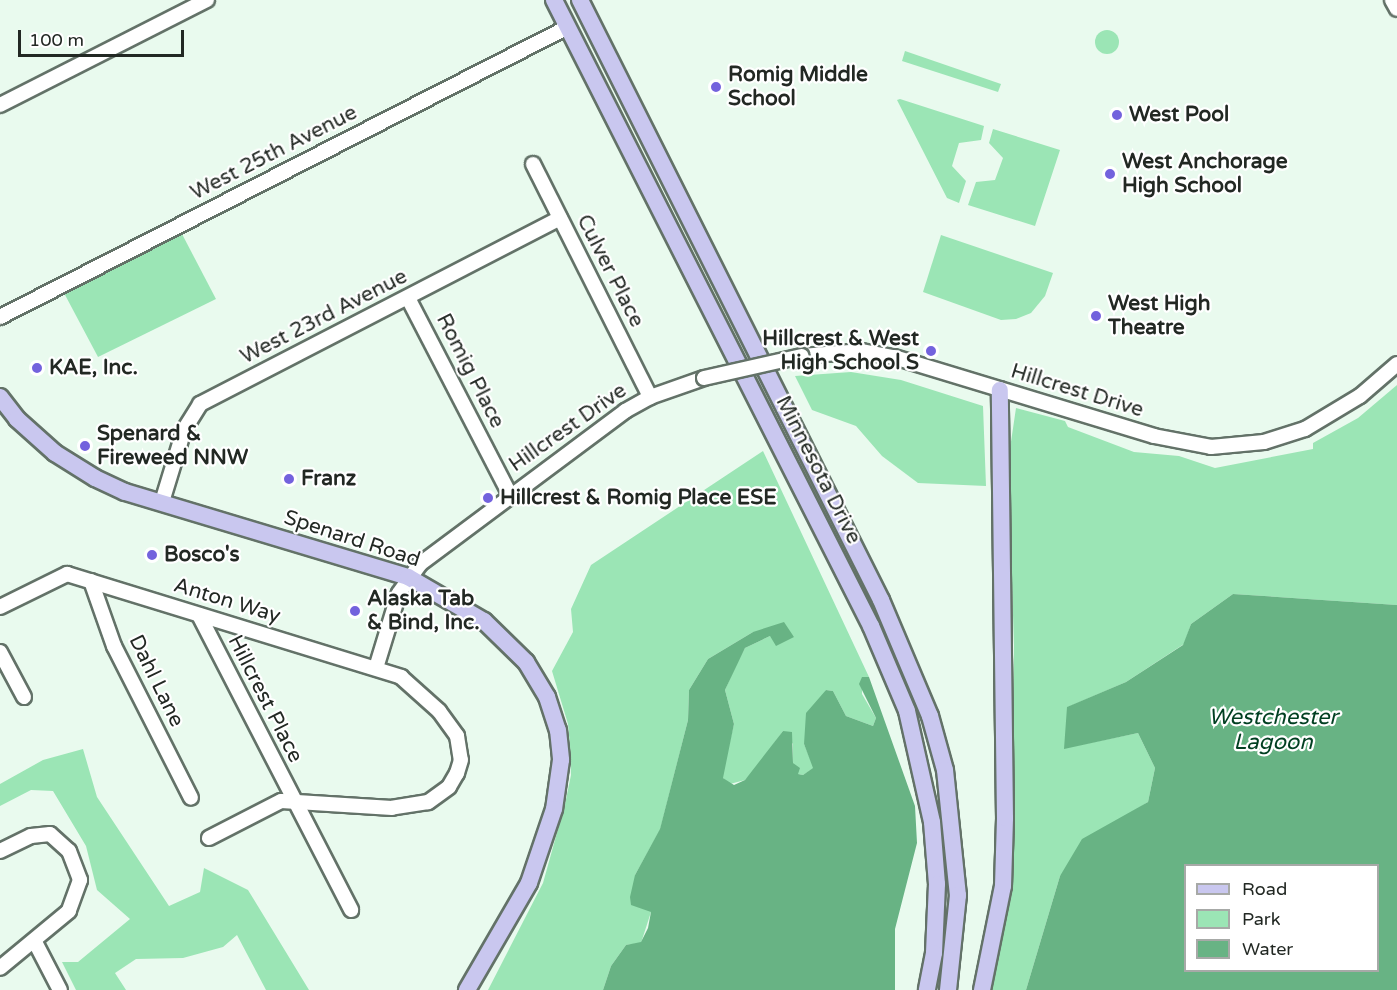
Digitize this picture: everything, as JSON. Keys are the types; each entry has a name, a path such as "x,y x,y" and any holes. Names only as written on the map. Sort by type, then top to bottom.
{"main road":[{"name":"Minnesota Drive","path":"554,0 866,616 907,711 932,822 937,884 934,952 927,990"},
{"name":"Minnesota Drive","path":"580,0 885,610 926,706 945,770 958,895 948,990"},
{"path":"982,990 1003,886 1005,818 1000,390"},
{"name":"Spenard Road","path":"1,402 39,440 74,466 125,492 408,577 484,621 515,649 547,697 561,746 554,809 539,858 516,908 467,990"}],"street":[{"path":"0,105 207,0"},
{"path":"1392,0 1397,9"},
{"name":"West 25th Avenue","path":"0,317 568,27"},
{"name":"Culver Place","path":"533,164 650,397"},
{"name":"West 23rd Avenue","path":"162,502 184,430 200,404 561,218"},
{"name":"Romig Place","path":"408,298 510,495"},
{"name":"Hillcrest Drive","path":"376,668 399,592 408,577 596,430 650,397 704,378 802,356 862,351 929,365 1000,390 1184,443 1229,446 1264,442 1320,421 1360,396 1397,364"},
{"name":"Anton Way","path":"0,607 67,574 376,668"},
{"name":"Dahl Lane","path":"91,581 114,646 191,798"},
{"name":"Hillcrest Place","path":"199,615 351,910"},
{"path":"0,651 24,697"},
{"path":"209,838 281,801 412,807 449,788 460,760 460,747 450,724 411,683 376,668"},
{"path":"0,851 31,836 50,834 65,844 78,867 80,880 73,905 35,942 0,968"},
{"path":"35,942 60,990"}],"green space":[{"path":"1107,30 1116,33 1119,42 1116,51 1107,54 1098,51 1095,42 1098,33"},
{"path":"905,51 1001,84 998,92 902,61"},
{"path":"900,99 984,126 981,140 959,143 952,166 966,181 959,203 947,198 897,100"},
{"path":"993,129 1060,150 1035,226 968,205 976,182 995,180 1003,158 989,143"},
{"path":"182,234 216,299 98,357 64,293"},
{"path":"941,235 1053,273 1045,296 1031,313 1016,319 1001,320 923,292"},
{"path":"851,372 901,380 983,406 986,486 918,483 882,456 856,426 812,410 795,376"},
{"path":"1397,385 1397,605 1233,594 1191,624 1184,644 1126,682 1068,707 1065,748 1138,733 1155,768 1148,802 1116,822 1060,876 1026,990 992,990 1007,916 1011,858 1014,645 1008,462 1016,408 1065,421 1068,427 1134,452 1179,456 1215,468 1313,449 1313,443 1358,418"},
{"path":"763,451 869,677 862,677 862,694 876,718 873,726 846,716 833,691 826,690 804,744 814,768 803,775 798,774 793,763 793,744 783,731 745,780 730,784 723,778 723,770 734,724 725,690 745,648 770,636 784,640 794,636 753,632 708,659 689,690 688,720 660,830 635,875 651,912 641,943 626,945 611,966 603,990 488,990 543,883 565,804 571,775 568,724 552,671 573,632 571,609 591,565"},
{"path":"83,749 97,797 169,906 200,892 204,868 248,890 309,990 266,990 237,935 223,947 183,958 136,959 115,973 126,990 76,990 62,962 78,962 130,919 97,890 86,846 53,791 31,790 0,806 0,784 43,760"}],"water":[{"name":"Westchester Lagoon","path":"1233,594 1397,605 1397,990 1026,990 1060,876 1082,839 1148,802 1155,768 1138,733 1064,749 1067,707 1126,682 1183,645 1191,624"},
{"path":"784,622 794,637 776,646 770,636 745,648 725,690 734,724 723,778 734,785 745,780 783,731 792,732 793,763 800,768 798,774 803,775 813,768 804,744 806,713 826,690 833,691 846,716 873,726 876,718 859,684 862,677 869,677 915,806 917,843 895,929 895,990 603,990 611,966 626,945 641,942 648,928 651,912 631,905 630,897 635,875 660,829 688,720 689,690 708,659 753,632"}],"place":[{"name":"Romig Middle School","path":"716,87"},
{"name":"West Pool","path":"1117,115"},
{"name":"West Anchorage High School","path":"1110,174"},
{"name":"West High Theatre","path":"1096,316"},
{"name":"Hillcrest & West High School S","path":"931,351"},
{"name":"KAE, Inc.","path":"37,368"},
{"name":"Spenard & Fireweed NNW","path":"85,446"},
{"name":"Franz","path":"289,479"},
{"name":"Hillcrest & Romig Place ESE","path":"488,498"},
{"name":"Bosco's","path":"152,555"},
{"name":"Alaska Tab & Bind, Inc.","path":"355,611"}]}
